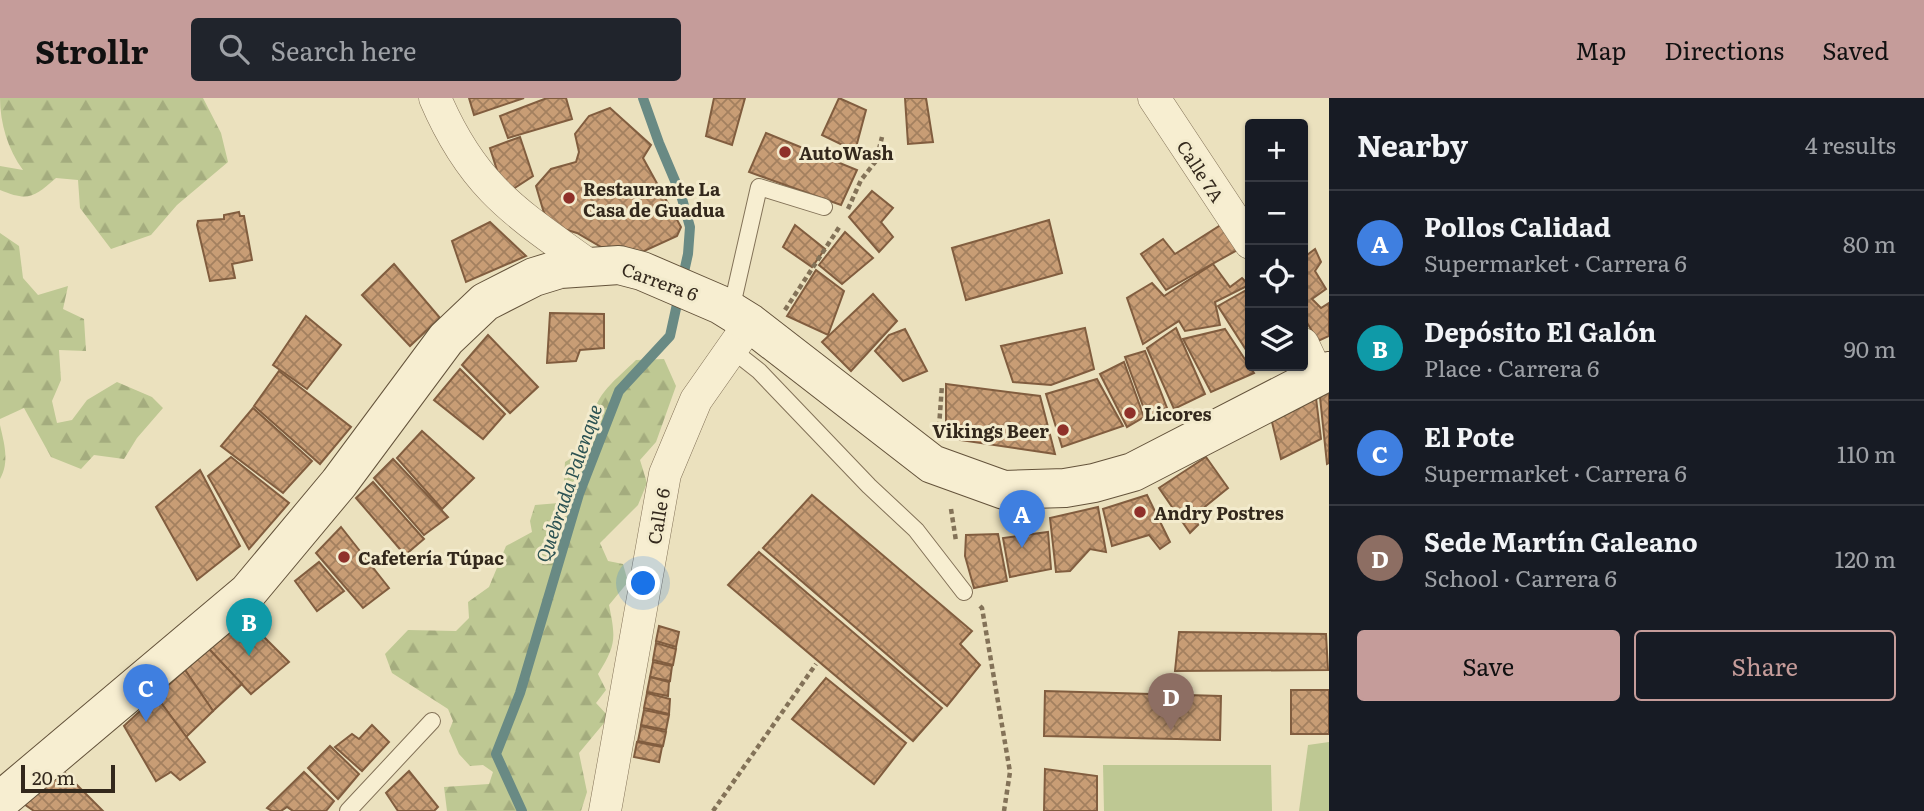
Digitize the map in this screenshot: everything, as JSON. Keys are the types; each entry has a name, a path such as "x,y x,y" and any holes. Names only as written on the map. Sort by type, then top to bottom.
{"main road":[{"name":"Carrera 6","path":"0,801 247,592 339,483 446,340 485,302 534,277 590,266 619,265 642,271 740,325 932,464 1004,490 1065,488 1133,472 1317,364"}],"street":[{"path":"435,98 461,151 500,199 590,266"},
{"name":"Calle 7A","path":"1154,98 1245,235"},
{"name":"Calle 6","path":"605,811 665,474 696,400 740,325"}],"lane":[{"path":"824,207 759,187 740,325 759,371 869,486 916,530 964,592"},
{"path":"348,811 432,721"}],"path":[{"path":"846,212 861,180 876,161 882,137"},
{"path":"740,325 841,223"},
{"path":"964,592 982,608 1010,772 1004,811"},
{"path":"713,811 816,664"}],"green space":[{"path":"0,98 203,98 221,133 228,162 177,205 151,235 111,249 80,208 78,180 56,178 31,196 18,196 0,190 0,166 23,170 6,136"},
{"path":"0,233 19,246 23,278 38,295 68,286 63,309 84,319 86,351 59,350 61,380 52,401 57,423 72,420 87,400 117,382 152,397 163,408 137,438 124,459 94,455 81,469 51,457 24,408 0,419"},
{"path":"664,359 676,386 656,442 640,460 647,483 638,505 600,543 608,561 623,564 628,582 609,605 613,641 598,674 606,690 596,703 609,717 579,753 587,792 581,811 447,811 444,787 489,784 493,772 483,765 470,766 459,754 449,731 453,721 448,709 392,673 385,654 408,630 456,631 469,618 468,602 489,587 506,546 532,532 530,521 535,505 559,503 568,495 564,481 565,462 588,448 596,437 594,413 603,394 636,360"},
{"path":"0,425 5,466 0,479"},
{"path":"1329,742 1329,811 1299,811 1308,745"},
{"path":"1103,765 1271,765 1272,811 1104,811"}],"building":[{"path":"469,98 524,98 474,115"},
{"path":"547,98 566,98 572,119 508,138 500,116"},
{"path":"714,98 745,98 732,145 706,136"},
{"path":"839,98 866,110 855,151 822,135"},
{"path":"905,98 926,98 933,142 908,144"},
{"path":"610,108 651,145 643,158 681,227 677,236 631,257 608,251 577,233 557,227 544,213 536,186 551,169 576,162 579,152 575,134 589,116"},
{"name":"AutoWash","path":"766,133 857,170 841,205 749,172"},
{"path":"520,137 533,176 510,191 501,183 490,148"},
{"path":"872,191 893,208 881,222 893,237 879,252 849,217"},
{"path":"239,212 240,216 244,216 252,260 232,264 235,278 210,281 198,221 224,219 224,215"},
{"path":"1049,220 1062,273 966,300 952,248"},
{"path":"490,222 526,256 466,282 452,241"},
{"path":"1224,223 1239,249 1166,290 1141,254 1163,239 1175,254"},
{"path":"795,225 825,249 812,267 783,247"},
{"path":"845,232 873,258 842,284 819,265"},
{"path":"1315,249 1321,262 1315,271 1326,289 1312,299 1321,308 1329,303 1329,336 1318,341 1308,324 1308,254"},
{"path":"394,264 440,318 410,346 362,295"},
{"path":"1213,264 1230,287 1242,278 1245,281 1245,287 1215,302 1220,325 1185,331 1179,321 1143,344 1127,298 1152,283 1164,296"},
{"path":"816,270 844,291 828,335 787,316"},
{"path":"1245,291 1245,348 1218,306"},
{"path":"873,294 897,321 851,371 822,342"},
{"path":"550,313 604,314 604,348 580,350 576,361 547,363"},
{"path":"306,316 341,345 307,389 273,365"},
{"path":"1085,328 1094,369 1051,385 1013,382 1001,346"},
{"path":"1176,328 1205,394 1174,409 1147,348"},
{"path":"905,329 927,371 903,381 875,351 889,335"},
{"path":"1225,329 1245,359 1245,371 1254,373 1211,392 1183,339"},
{"path":"488,335 538,387 510,413 462,365"},
{"path":"1145,351 1167,408 1147,417 1125,357"},
{"path":"1124,362 1144,417 1127,427 1100,374"},
{"path":"460,369 505,414 483,439 434,400"},
{"path":"279,371 351,427 320,464 254,406"},
{"path":"1097,379 1123,426 1062,447 1046,394"},
{"path":"946,384 1040,396 1055,454 946,438"},
{"path":"1329,392 1329,463 1327,464 1320,397"},
{"path":"1316,398 1321,439 1281,459 1271,418"},
{"path":"253,408 312,461 283,493 221,446"},
{"path":"422,431 474,478 442,509 397,458"},
{"path":"231,457 289,503 249,549 208,476"},
{"path":"1206,457 1228,488 1196,514 1200,523 1190,533 1159,488"},
{"path":"393,459 448,517 424,535 374,478"},
{"path":"200,470 240,546 197,580 156,507"},
{"path":"373,482 424,539 405,555 356,498"},
{"path":"812,495 972,631 960,644 980,665 947,706 763,548"},
{"path":"1147,495 1170,542 1160,549 1149,535 1112,546 1103,509"},
{"path":"1098,507 1106,552 1090,549 1070,571 1056,572 1050,518"},
{"path":"341,527 389,588 363,608 316,553"},
{"path":"1048,532 1051,569 1010,577 1003,538"},
{"path":"998,534 1007,581 974,588 965,556 966,535"},
{"path":"759,552 942,708 913,741 728,585"},
{"path":"319,562 344,591 317,611 295,581"},
{"path":"244,617 289,662 251,694 209,649"},
{"path":"659,626 679,632 676,647 656,641"},
{"path":"1179,632 1326,634 1328,670 1175,671"},
{"path":"656,643 676,649 673,665 653,660"},
{"path":"209,649 242,684 213,711 185,670"},
{"path":"653,662 672,666 670,681 650,677"},
{"path":"185,670 213,711 186,737 156,696"},
{"path":"650,677 669,682 668,696 647,692"},
{"path":"826,678 906,743 874,784 792,719"},
{"path":"1291,690 1329,690 1329,734 1291,734"},
{"path":"1045,691 1221,696 1220,740 1044,736"},
{"path":"647,693 670,699 669,714 644,708"},
{"path":"156,696 205,762 180,780 171,772 156,781 124,726"},
{"path":"644,710 669,715 666,730 641,725"},
{"path":"372,725 389,742 362,771 335,747 352,734 359,739"},
{"path":"641,726 666,732 663,746 638,741"},
{"path":"637,742 662,747 659,762 634,757"},
{"path":"330,746 359,774 338,799 308,768"},
{"path":"1045,769 1097,776 1097,811 1044,811"},
{"path":"62,770 103,811 34,811 21,802"},
{"path":"409,771 438,807 434,811 398,811 386,793"},
{"path":"304,772 334,801 326,811 293,811 287,807 281,811 272,811 267,808"}],"waterway":[{"name":"Quebrada Palenque","path":"643,98 681,195 690,227 682,281"},
{"name":"Quebrada Palenque","path":"522,811 496,754 520,693 579,494 619,391 670,336 679,295"}],"place":[{"name":"AutoWash","path":"785,152"},
{"name":"Restaurante La Casa de Guadua","path":"569,198"},
{"name":"Licores","path":"1130,413"},
{"name":"Vikings Beer","path":"1063,430"},
{"name":"Andry Postres","path":"1140,512"},
{"name":"Pollos Calidad","path":"1022,548"},
{"name":"Cafetería Túpac","path":"344,557"},
{"name":"Depósito El Galón","path":"249,656"},
{"name":"El Pote","path":"146,722"},
{"name":"Sede Martín Galeano","path":"1171,731"}]}
